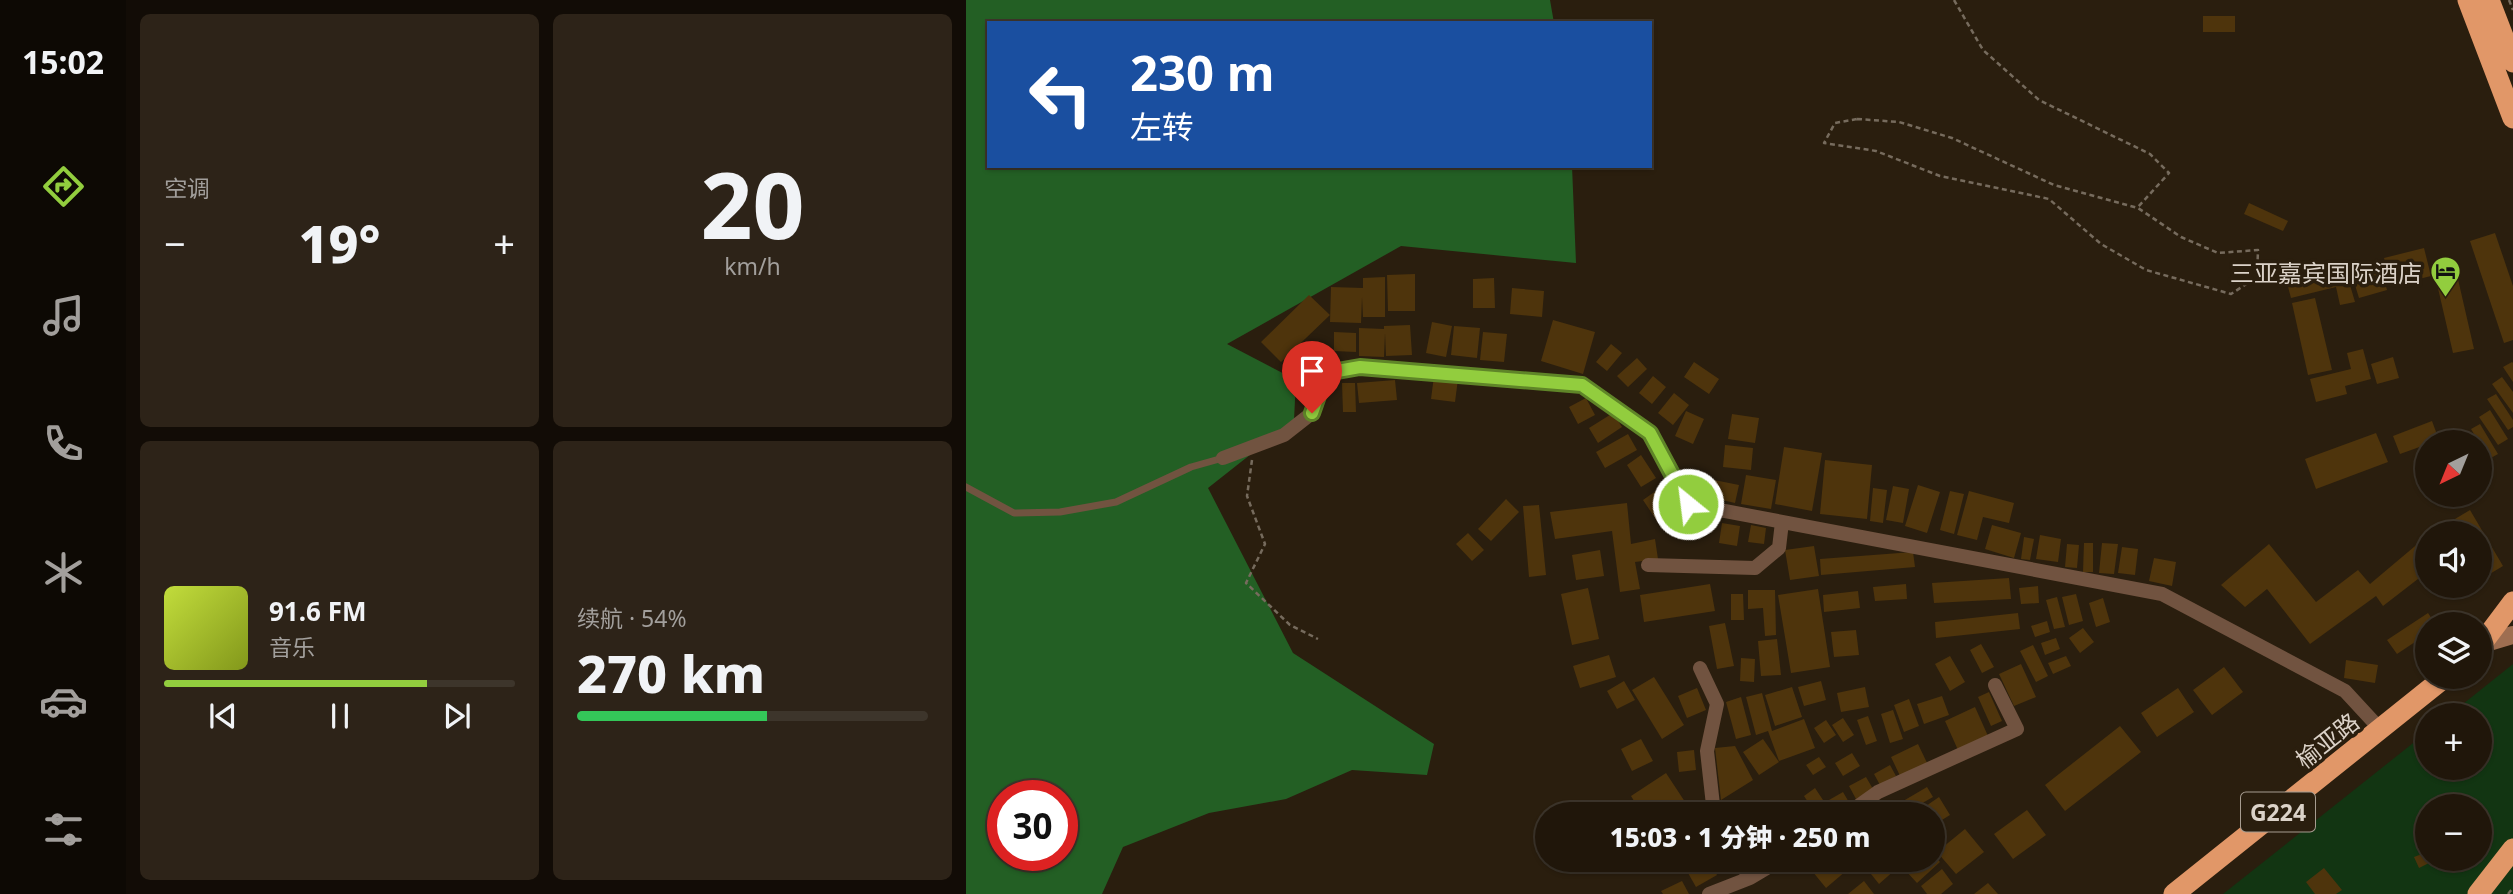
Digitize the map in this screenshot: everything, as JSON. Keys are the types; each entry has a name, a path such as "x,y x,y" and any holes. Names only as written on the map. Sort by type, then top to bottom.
{"highway":[{"path":"2468,0 2507,86 2513,118"},
{"path":"2489,0 2513,62"},
{"path":"2492,630 2513,602"},
{"name":"榆亚路","path":"2174,894 2431,689"},
{"path":"2478,894 2513,849"}],"main road":[{"path":"2492,642 2513,635"}],"street":[{"path":"1223,458 1284,435 1312,413 1326,373 1360,367 1582,385 1650,433 1688,504 2162,594 2345,691 2381,730"},
{"path":"1647,565 1755,568 1779,548 1782,522"},
{"path":"1700,668 1717,704 1707,751 1713,802"},
{"path":"1864,802 1878,792 2017,729 1995,685"},
{"path":"1746,872 1750,878"},
{"path":"1709,894 1760,872"}],"lane":[{"path":"966,487 1014,513 1060,512 1116,502 1191,467 1223,458"}],"path":[{"path":"1954,0 1983,50 2039,100 2150,153 2169,173 2138,208"},
{"path":"2509,0 2513,10"},
{"path":"1857,119 1899,122 1952,138 2054,185 2138,208 2181,237 2218,253 2258,250 2257,276 2231,294 2146,270 2101,244 2049,199 1940,176 1876,151 1824,143 1835,123 1857,119"},
{"path":"1254,446 1247,496 1265,544 1246,583 1290,625 1318,639"},
{"path":"2508,894 2513,888"}],"green space":[{"path":"966,0 1550,0 1554,21 987,21 987,168 1572,168 1576,263 1401,246 1227,344 1296,380 1294,420 1208,488 1293,653 1434,744 1427,775 1352,770 1286,799 1209,813 1123,847 1102,894 966,894"},
{"path":"2513,664 2513,894 2223,894 2415,742 2415,780 2492,780 2492,703 2464,703 2482,689 2492,689 2492,681"}],"building":[{"path":"2203,16 2235,16 2235,32 2203,32"},
{"path":"2249,203 2288,221 2283,231 2244,214"},
{"path":"2495,233 2513,286 2513,340 2504,343 2470,241"},
{"path":"2424,248 2431,276 2391,286 2384,258"},
{"path":"2379,263 2387,290 2359,298 2351,272"},
{"path":"2455,266 2474,349 2453,353 2434,271"},
{"path":"2345,268 2355,302 2340,305 2336,287 2291,298 2287,283"},
{"path":"1415,274 1415,311 1388,311 1387,275"},
{"path":"1385,277 1385,317 1363,317 1362,297 1361,323 1330,322 1331,287 1363,288 1363,278"},
{"path":"1494,278 1495,308 1473,308 1473,279"},
{"path":"1512,288 1544,291 1542,317 1510,314"},
{"path":"1309,295 1330,315 1281,362 1261,342"},
{"path":"2315,298 2332,370 2308,375 2292,303"},
{"path":"1553,320 1595,332 1583,374 1541,361"},
{"path":"1432,322 1452,326 1446,357 1426,353"},
{"path":"1410,325 1412,355 1386,356 1385,333 1384,357 1359,356 1359,328 1384,329 1384,326"},
{"path":"1454,326 1480,328 1477,358 1451,355"},
{"path":"1334,332 1356,333 1356,352 1334,351"},
{"path":"1483,332 1507,334 1504,362 1480,360"},
{"path":"1611,344 1622,353 1607,371 1596,362"},
{"path":"2363,349 2371,379 2345,386 2347,394 2316,402 2310,379 2351,369 2347,353"},
{"path":"2393,357 2399,378 2377,384 2371,364"},
{"path":"1637,358 1647,369 1628,387 1617,376"},
{"path":"1694,362 1719,379 1709,394 1684,377"},
{"path":"2513,363 2513,382 2503,367"},
{"path":"1434,376 1458,379 1455,402 1431,399"},
{"path":"1653,376 1666,387 1652,404 1639,393"},
{"path":"2502,377 2513,392 2513,413 2492,384"},
{"path":"1395,380 1397,400 1359,403 1357,383"},
{"path":"1342,383 1355,383 1356,412 1343,412"},
{"path":"1674,393 1689,405 1673,425 1658,413"},
{"path":"2496,394 2513,420 2513,427 2508,430 2487,399"},
{"path":"1586,398 1595,415 1578,424 1569,407"},
{"path":"2490,410 2508,439 2498,445 2492,436 2492,430 2488,430 2479,417"},
{"path":"1686,411 1704,419 1693,444 1675,436"},
{"path":"1613,413 1622,427 1598,443 1589,428"},
{"path":"1732,414 1759,418 1755,443 1728,439"},
{"path":"2432,421 2435,430 2415,430 2415,449 2400,454 2393,436"},
{"path":"2480,424 2484,430 2472,430"},
{"path":"2376,433 2388,462 2316,489 2305,459"},
{"path":"1628,434 1637,450 1605,468 1596,452"},
{"path":"2492,444 2498,454 2492,457"},
{"path":"1725,445 1753,448 1751,470 1723,467"},
{"path":"1784,447 1822,453 1812,511 1775,504"},
{"path":"1641,455 1656,478 1641,487 1627,465"},
{"path":"1825,460 1872,465 1867,519 1820,514"},
{"path":"1746,475 1776,480 1771,509 1741,504"},
{"path":"1704,478 1739,485 1735,503 1700,495"},
{"path":"1918,485 1940,492 1927,533 1905,526"},
{"path":"1893,486 1909,489 1903,523 1886,520"},
{"path":"1660,488 1675,510 1657,521 1643,500"},
{"path":"1873,488 1887,490 1883,523 1870,521"},
{"path":"1950,491 1964,494 1954,534 1940,530"},
{"path":"1969,491 2014,503 2009,523 1983,517 1977,540 1957,535"},
{"path":"1506,499 1519,512 1491,541 1478,529"},
{"path":"1627,503 1631,544 1655,539 1658,559 1635,562 1640,589 1620,592 1612,531 1555,539 1550,512"},
{"path":"1539,505 1546,575 1529,577 1523,506"},
{"path":"2470,510 2476,521 2452,521"},
{"path":"1722,523 1740,526 1737,546 1719,543"},
{"path":"1751,525 1766,528 1764,544 1748,542"},
{"path":"1992,525 2021,533 2014,558 1985,549"},
{"path":"1468,533 1484,550 1472,561 1456,544"},
{"path":"2040,535 2061,539 2058,562 2036,559"},
{"path":"2024,537 2034,539 2030,560 2021,559"},
{"path":"2084,543 2093,543 2093,572 2083,572"},
{"path":"2102,543 2118,544 2114,574 2099,573"},
{"path":"2067,544 2079,545 2077,568 2065,567"},
{"path":"2269,544 2316,602 2358,570 2370,584 2415,546 2415,581 2383,606 2376,596 2310,644 2267,589 2245,607 2221,585"},
{"path":"1814,546 1819,576 1790,580 1785,550"},
{"path":"2122,547 2138,549 2135,575 2118,573"},
{"path":"2492,547 2503,566 2492,573"},
{"path":"1600,550 1604,576 1576,580 1572,555"},
{"path":"1913,552 1915,567 1821,575 1820,559"},
{"path":"2154,558 2176,562 2172,586 2149,581"},
{"path":"2009,578 2011,599 1934,603 1932,583"},
{"path":"1710,584 1715,611 1644,622 1640,595"},
{"path":"1906,584 1907,599 1875,601 1873,587"},
{"path":"2038,586 2039,603 2021,604 2019,588"},
{"path":"1588,588 1599,639 1572,645 1561,594"},
{"path":"1818,589 1830,667 1791,673 1778,595"},
{"path":"1748,590 1775,590 1776,635 1765,636 1763,608 1748,609"},
{"path":"1858,591 1860,608 1824,612 1823,595"},
{"path":"1731,594 1743,594 1744,620 1731,620"},
{"path":"2076,594 2083,621 2069,625 2062,597"},
{"path":"2057,597 2065,627 2054,629 2046,600"},
{"path":"2103,598 2110,622 2096,627 2089,603"},
{"path":"2018,613 2020,629 1936,638 1935,622"},
{"path":"2047,621 2050,632 2035,637 2031,626"},
{"path":"2415,622 2415,642 2397,654 2387,640"},
{"path":"1725,623 1734,666 1717,669 1709,626"},
{"path":"2083,628 2094,642 2080,653 2069,638"},
{"path":"1856,630 1859,655 1834,657 1831,632"},
{"path":"2056,638 2060,649 2045,655 2041,643"},
{"path":"1777,639 1781,675 1761,676 1758,641"},
{"path":"1981,644 1994,667 1982,673 1970,650"},
{"path":"2033,645 2048,676 2036,682 2020,651"},
{"path":"1609,655 1616,677 1580,688 1573,666"},
{"path":"1950,656 1965,682 1950,691 1935,664"},
{"path":"2066,656 2071,666 2053,674 2048,663"},
{"path":"1741,658 1755,659 1754,682 1740,681"},
{"path":"2346,660 2378,665 2375,683 2344,678"},
{"path":"2021,664 2036,697 2014,706 1999,674"},
{"path":"2224,667 2243,692 2212,715 2193,690"},
{"path":"1654,677 1684,725 1662,739 1632,690"},
{"path":"1624,681 1635,700 1617,709 1607,691"},
{"path":"1821,681 1826,700 1804,706 1798,687"},
{"path":"1792,687 1802,717 1775,726 1765,695"},
{"path":"1865,687 1869,707 1841,712 1837,693"},
{"path":"1697,688 1706,710 1687,718 1678,696"},
{"path":"2178,688 2194,712 2157,737 2141,713"},
{"path":"1989,692 2002,721 1991,726 1978,697"},
{"path":"1762,693 1772,731 1804,719 1815,748 1779,761 1768,731 1756,735 1746,697"},
{"path":"1942,696 1949,715 1924,724 1917,704"},
{"path":"1741,697 1751,735 1736,739 1726,702"},
{"path":"1909,699 1919,726 1904,732 1894,705"},
{"path":"1975,707 1988,736 1958,750 1945,721"},
{"path":"1893,710 1903,739 1890,743 1881,714"},
{"path":"1868,716 1877,741 1866,745 1857,720"},
{"path":"1843,718 1854,735 1843,742 1832,725"},
{"path":"1826,720 1836,735 1824,743 1814,728"},
{"path":"2120,726 2141,752 2065,811 2045,785"},
{"path":"1641,739 1653,761 1632,771 1621,749"},
{"path":"1763,739 1779,762 1759,775 1743,752"},
{"path":"1918,744 1929,767 1902,780 1891,757"},
{"path":"1735,746 1753,780 1721,800 1715,748"},
{"path":"1694,750 1696,770 1679,772 1677,752"},
{"path":"1852,753 1860,766 1843,776 1835,763"},
{"path":"1819,757 1826,767 1813,775 1806,765"},
{"path":"1890,765 1896,776 1880,785 1874,774"},
{"path":"1666,773 1685,802 1635,802 1631,796"},
{"path":"1866,777 1873,789 1856,799 1849,786"},
{"path":"1927,787 1933,797 1924,802 1901,802"},
{"path":"1815,788 1824,802 1808,802 1804,796"},
{"path":"1843,792 1849,802 1830,802 1829,800"},
{"path":"2027,810 2046,835 2013,859 1994,834"},
{"path":"1965,829 1984,852 1956,874 1945,861 1945,845"},
{"path":"2324,868 2342,890 2336,894 2315,894 2306,882"},
{"path":"1715,872 1717,875 1696,887 1688,873"},
{"path":"1813,872 1845,872 1826,888"},
{"path":"1869,872 1893,872 1879,884"},
{"path":"1907,872 1929,872 1917,883"},
{"path":"1938,872 1944,872 1953,884 1941,894 1927,894 1921,886"},
{"path":"1682,881 1689,894 1663,894 1661,891"},
{"path":"1864,881 1874,894 1848,894"},
{"path":"1988,883 1998,894 1974,894"}],"place":[{"name":"三亚嘉宾国际酒店","path":"2445,299"}],"route":[{"path":"1312,413 1326,373 1360,367 1582,385 1650,433 1688,504"}]}
